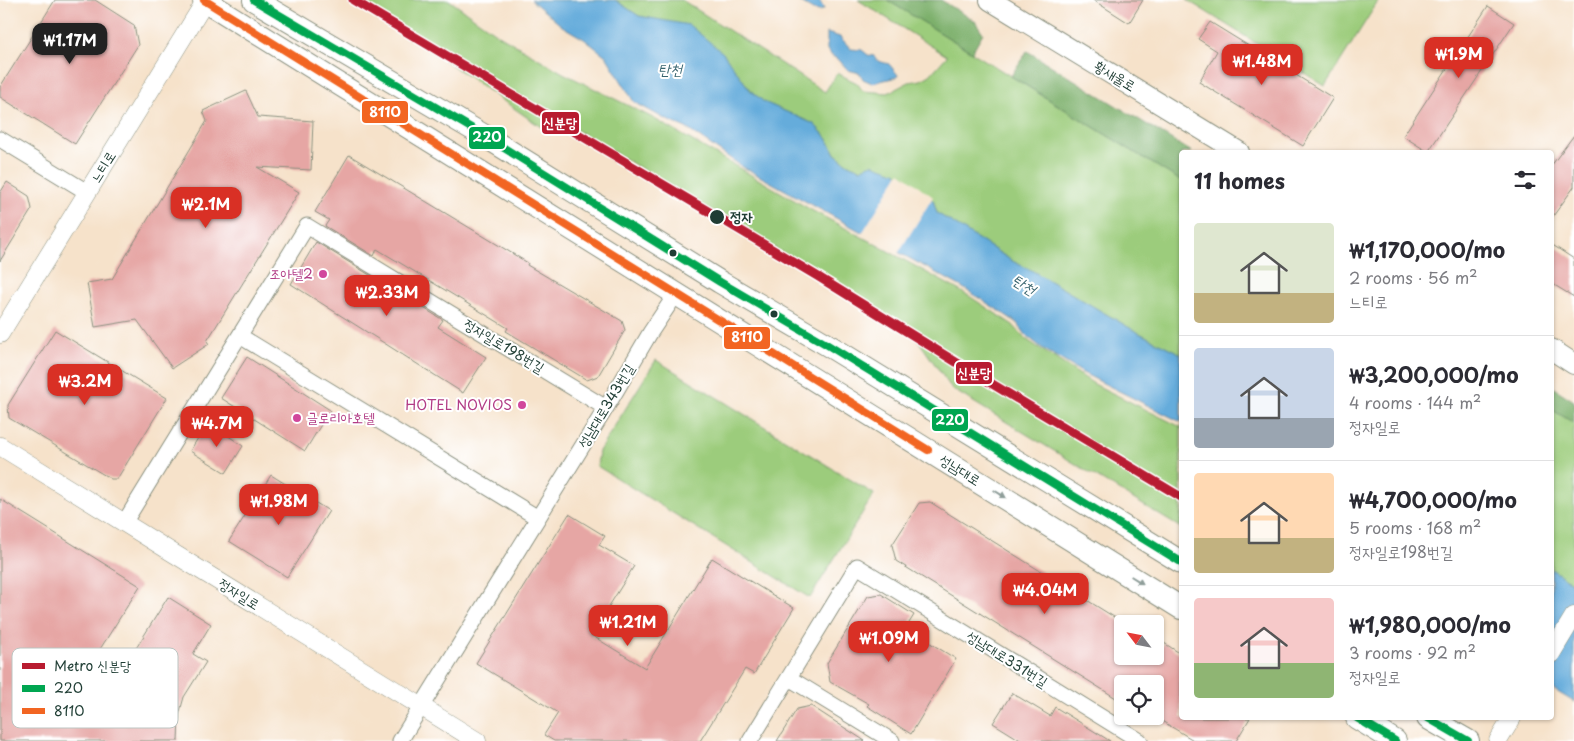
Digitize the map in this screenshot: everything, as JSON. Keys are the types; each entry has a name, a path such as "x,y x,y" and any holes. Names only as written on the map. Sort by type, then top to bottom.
{"main road":[{"name":"성남대로","path":"205,0 1179,607"},
{"path":"254,0 488,138 720,282 826,344 1179,561"},
{"name":"황새울로","path":"990,0 1236,150"},
{"path":"1554,352 1574,364"},
{"path":"1361,720 1395,741"},
{"path":"1431,720 1468,741"}],"street":[{"name":"느티로","path":"0,334 205,0"},
{"path":"0,139 87,192"},
{"name":"정자일로198번길","path":"124,523 307,226 606,408"},
{"name":"성남대로343번길","path":"400,741 606,408 650,333 676,294"},
{"path":"240,336 538,518"},
{"name":"정자일로","path":"0,446 477,741"},
{"name":"성남대로331번길","path":"750,741 857,566 1140,741"},
{"path":"1554,649 1574,616"},
{"path":"789,678 892,741"},
{"path":"1498,741 1511,720"}],"green space":[{"path":"355,0 449,0 497,34 563,73 653,118 813,211 969,296 1013,325 1024,338 1094,384 1179,426 1179,527 952,389 913,333 573,128 559,133 541,127"},
{"path":"615,0 682,0 825,92 837,73 857,83 863,91 888,93 909,82 921,80 930,75 947,56 858,0 887,0 1179,180 1179,353 1135,331 1014,262 937,213 933,200 848,164 835,154 827,138 814,124 764,102 750,90 723,53 663,21 639,16"},
{"path":"887,0 941,0 975,21 983,33 972,52"},
{"path":"1187,0 1379,0 1325,86"},
{"path":"1027,51 1189,150 1179,150 1179,180 1011,76"},
{"path":"656,360 874,494 810,598 597,466 599,451"},
{"path":"1554,388 1574,401 1574,423 1554,411"},
{"path":"1554,411 1574,423 1574,584 1554,571"}],"water":[{"name":"탄천","path":"531,0 615,0 639,16 689,25 723,53 750,90 764,102 814,124 827,138 835,154 848,164 860,169 872,164 895,172 933,200 937,213 1014,262 1135,331 1179,353 1179,421 1083,373 1042,348 1027,336 1016,322 960,286 743,167 686,128 634,102 606,56 584,39 562,26"},
{"path":"801,0 819,0 824,9 820,11 813,10 801,3"},
{"path":"827,33 840,37 851,49 862,50 868,55 874,56 878,61 889,64 898,75 897,77 872,83 863,79 860,73 848,70 827,50"},
{"path":"1554,571 1574,584 1574,702 1554,690"}],"pier":[{"path":"900,172 933,197 897,255 861,235"}],"building":[{"path":"55,0 95,0 134,25 138,45 75,144 0,97 0,87"},
{"path":"1093,0 1143,0 1129,23"},
{"path":"1488,6 1514,23 1429,150 1425,150 1403,136"},
{"path":"1210,22 1333,98 1303,146 1199,82 1217,51 1198,39"},
{"path":"246,91 258,117 313,121 311,170 257,167 299,192 207,341 209,344 172,368 137,320 95,327 87,283 112,279 207,121 203,111"},
{"path":"1574,135 1574,187 1554,215 1554,162"},
{"path":"349,155 528,263 527,265 622,321 625,330 598,376 587,380 506,331 508,328 377,249 374,256 325,226 329,220 315,212"},
{"path":"7,182 29,196 32,209 0,261 0,193"},
{"path":"316,242 443,320 438,327 486,357 463,393 291,284"},
{"path":"1554,246 1574,259 1574,297 1554,285"},
{"path":"55,330 167,398 117,479 111,479 9,418 8,405"},
{"path":"247,357 330,410 305,451 221,398"},
{"path":"208,422 243,446 226,473 190,451"},
{"path":"271,475 329,511 287,577 229,541"},
{"path":"0,499 140,586 101,648 12,648 12,728 178,728 178,648 136,648 168,597 211,624 193,654 206,662 184,697 179,715 178,741 0,741"},
{"path":"930,502 1114,617 1114,665 1164,665 1164,643 1179,653 1179,720 1249,720 1236,741 1195,741 1164,722 1164,675 1114,675 1114,697 896,561 892,545 919,503"},
{"path":"569,514 605,536 599,545 634,566 591,635 645,668 712,558 794,608 754,674 745,669 700,741 554,741 544,735 558,713 476,663"},
{"path":"881,594 914,615 906,628 956,659 911,734 867,706 869,704 830,682 827,663 868,596"},
{"path":"1012,693 1050,716 1055,707 1110,741 1022,741 993,723"},
{"path":"811,706 865,741 777,741 797,709"}],"metro line":[{"name":"신분당","path":"353,0 817,276 1179,496"}],"transit line":[{"name":"8110","path":"204,0 928,450"},
{"name":"220","path":"254,0 488,138 720,282 826,344 1179,561"},
{"name":"220","path":"1360,720 1395,741"},
{"name":"220","path":"1431,720 1468,741"}],"place":[{"name":"정자","path":"717,217"},
{"name":"조아텔2","path":"323,274"},
{"name":"HOTEL NOVIOS","path":"522,405"},
{"name":"글로리아호텔","path":"297,418"}]}
